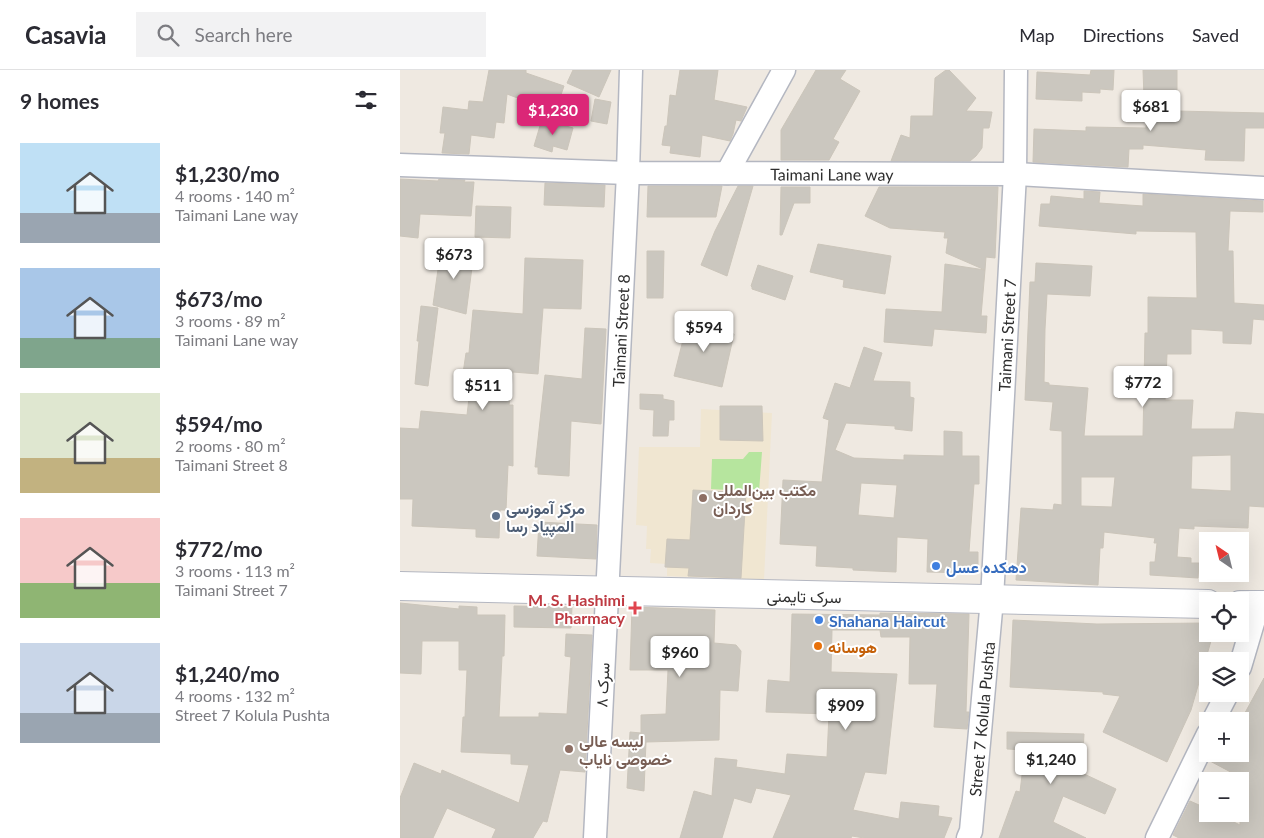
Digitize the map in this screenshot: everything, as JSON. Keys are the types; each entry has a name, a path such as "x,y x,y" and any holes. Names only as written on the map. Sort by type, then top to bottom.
{"main road":[{"name":"سرک تایمنی","path":"400,586 1199,604"}],"street":[{"name":"Taimani Street 8","path":"606,592 628,173 631,70"},
{"path":"727,173 784,70"},
{"name":"Taimani Street 7","path":"992,599 1015,174 1016,70"},
{"name":"Taimani Lane way","path":"400,165 628,173 1015,174 1264,188"},
{"name":"سرک ۸","path":"595,838 606,592"},
{"name":"Street 7 Kolula Pushta","path":"968,838 972,821 992,599"},
{"path":"1243,652 1254,605"},
{"path":"1157,838 1199,752"}],"shaded area":[{"name":"مکتب بین‌المللی کاردان","path":"701,409 772,413 764,580 667,576 667,564 650,563 651,549 646,549 647,526 636,525 639,447 700,447"}],"green space":[{"path":"749,452 762,452 759,492 711,489 712,459 743,459"}],"building":[{"path":"489,70 526,70 526,73 564,86 555,112 507,94 504,123 496,122 494,138 471,135 469,154 442,153 445,133 440,133 443,107 468,110 469,101 483,102"},
{"path":"573,70 611,70 599,97 567,83"},
{"path":"680,70 718,70 714,100 747,107 741,121 736,120 730,141 702,135 700,157 670,153 671,146 662,145 665,126 667,126 670,95 676,96"},
{"path":"816,70 846,70 840,79 860,91 833,139 839,142 829,160 781,160 781,130"},
{"path":"949,70 976,98 966,111 992,112 989,128 983,128 982,148 970,161 891,161 901,135 910,138 911,116 933,116 935,78"},
{"path":"1091,70 1114,70 1113,90 1100,89 1100,93 1082,92 1082,101 1036,99 1037,72 1090,75"},
{"path":"1143,70 1177,70 1177,111 1264,113 1264,128 1245,128 1244,161 1205,160 1206,150 1143,145 1143,149 1129,149 1128,167 1033,162 1034,129 1086,131 1086,127 1146,128 1148,97 1144,97"},
{"path":"595,99 611,102 607,124 591,121"},
{"path":"542,119 573,128 567,150 553,146 552,152 534,146"},
{"path":"400,179 465,180 464,182 474,182 471,216 420,214 418,238 400,236"},
{"path":"545,183 605,185 604,207 544,205"},
{"path":"648,186 722,186 716,217 647,217"},
{"path":"738,186 753,186 727,276 701,265 715,231"},
{"path":"781,187 810,187 810,203 794,203 782,235 780,235"},
{"path":"879,187 998,187 995,258 986,257 985,270 946,253 948,238 944,238 945,232 890,228 865,216"},
{"path":"1084,191 1100,192 1099,203 1143,206 1143,194 1263,201 1263,212 1230,211 1228,251 1233,251 1234,303 1264,305 1264,320 1253,319 1251,344 1223,343 1223,331 1191,329 1191,354 1167,354 1165,400 1193,400 1191,429 1234,429 1236,412 1264,414 1264,507 1249,506 1248,528 1194,526 1194,529 1179,528 1177,557 1191,558 1191,563 1199,563 1198,578 1150,575 1150,562 1155,562 1157,543 1154,543 1155,538 1104,532 1103,548 1100,548 1098,585 1016,580 1021,508 1053,510 1054,504 1062,505 1062,431 1050,430 1053,402 1025,400 1030,282 1035,282 1036,263 1092,266 1090,296 1047,294 1045,329 1044,382 1049,383 1049,385 1088,388 1084,436 1143,436 1145,333 1148,333 1148,297 1197,298 1196,232 1136,231 1136,234 1039,226 1041,204 1050,204 1051,196 1084,199","holes":["1231,455 1231,491 1191,489 1192,456","1081,477 1115,477 1112,507 1081,506"]},
{"path":"476,206 511,207 510,238 475,237"},
{"path":"818,244 891,256 885,294 843,287 844,280 810,272"},
{"path":"441,248 474,252 466,314 433,305"},
{"path":"647,251 664,251 663,298 647,298"},
{"path":"525,258 583,260 581,309 543,308 538,374 513,372 509,405 513,405 513,466 508,465 506,510 500,510 499,538 476,537 476,529 412,526 413,499 400,499 400,428 419,429 421,411 467,415 471,381 462,380 466,353 469,353 473,310 523,314"},
{"path":"945,264 985,270 981,316 987,316 986,333 934,329 932,346 884,342 886,309 942,312"},
{"path":"758,265 793,276 785,300 752,289 751,286"},
{"path":"421,306 438,308 428,386 415,384"},
{"path":"689,316 714,322 713,327 734,334 722,387 674,376"},
{"path":"585,328 606,329 601,424 571,421 569,476 538,474 538,467 535,467 545,375 582,379"},
{"path":"864,347 882,353 873,381 910,382 910,397 914,398 912,431 895,429 895,426 846,423 835,450 854,458 904,460 904,455 944,456 944,431 962,432 962,456 979,456 979,484 974,484 969,552 978,552 978,573 927,572 928,539 897,537 896,572 816,566 817,546 780,544 783,480 822,482 829,420 823,418 835,383 850,388","holes":["861,483 897,485 894,518 858,515"]},
{"path":"640,394 663,395 663,399 674,401 674,420 669,420 668,436 653,436 654,410 640,409"},
{"path":"720,406 762,406 763,441 720,440"},
{"path":"693,490 746,493 741,578 688,576 689,568 665,567 667,539 690,540"},
{"path":"539,522 597,525 596,559 537,556"},
{"path":"400,603 459,609 459,606 477,607 477,615 505,615 499,717 539,717 539,713 567,714 571,657 565,656 566,634 592,635 585,772 560,770 547,822 543,821 533,838 492,838 496,829 447,808 433,838 400,838 400,798 414,763 441,774 442,770 519,803 529,765 511,764 511,754 461,752 467,670 459,670 459,641 422,641 421,674 400,673"},
{"path":"514,606 572,607 571,628 514,627"},
{"path":"632,607 715,610 714,643 736,645 741,651 738,691 720,690 719,740 646,742 644,791 627,788 630,732 641,733 641,715 666,714 668,670 630,670"},
{"path":"880,613 969,614 966,712 969,712 967,729 934,727 937,684 909,684 910,637 881,637 880,630 832,630 831,672 897,674 886,774 865,772 853,810 899,819 901,802 939,806 938,816 952,818 944,838 864,838 852,836 851,838 773,838 791,795 756,788 751,803 734,798 722,838 680,838 694,791 712,796 715,758 737,760 736,767 785,774 787,754 827,757 829,714 766,712 768,680 790,682 792,614 880,615"},
{"path":"1013,620 1097,624 1199,623 1199,642 1211,642 1208,652 1199,652 1199,682 1191,710 1167,762 1103,732 1120,696 1103,694 1103,692 1010,687"},
{"path":"1264,678 1264,838 1179,838 1173,835 1190,801 1199,805 1199,822 1234,822 1240,825 1240,822 1249,822 1249,772 1231,772 1212,762 1249,762 1249,712 1245,712"},
{"path":"1007,732 1084,734 1082,773 1116,789 1105,814 1063,796 1053,822 1086,838 999,838 1016,791 1020,792 1025,750 1007,749"}],"place":[{"name":"مکتب بین‌المللی کاردان","path":"703,498"},
{"name":"مرکز آموزسی المپیاد رسا","path":"496,516"},
{"name":"دهکده عسل","path":"936,566"},
{"name":"M. S. Hashimi Pharmacy","path":"635,608"},
{"name":"Shahana Haircut","path":"819,620"},
{"name":"هوسانه","path":"818,646"},
{"name":"لیسه عالی خصوصی نایاب","path":"569,749"}]}
